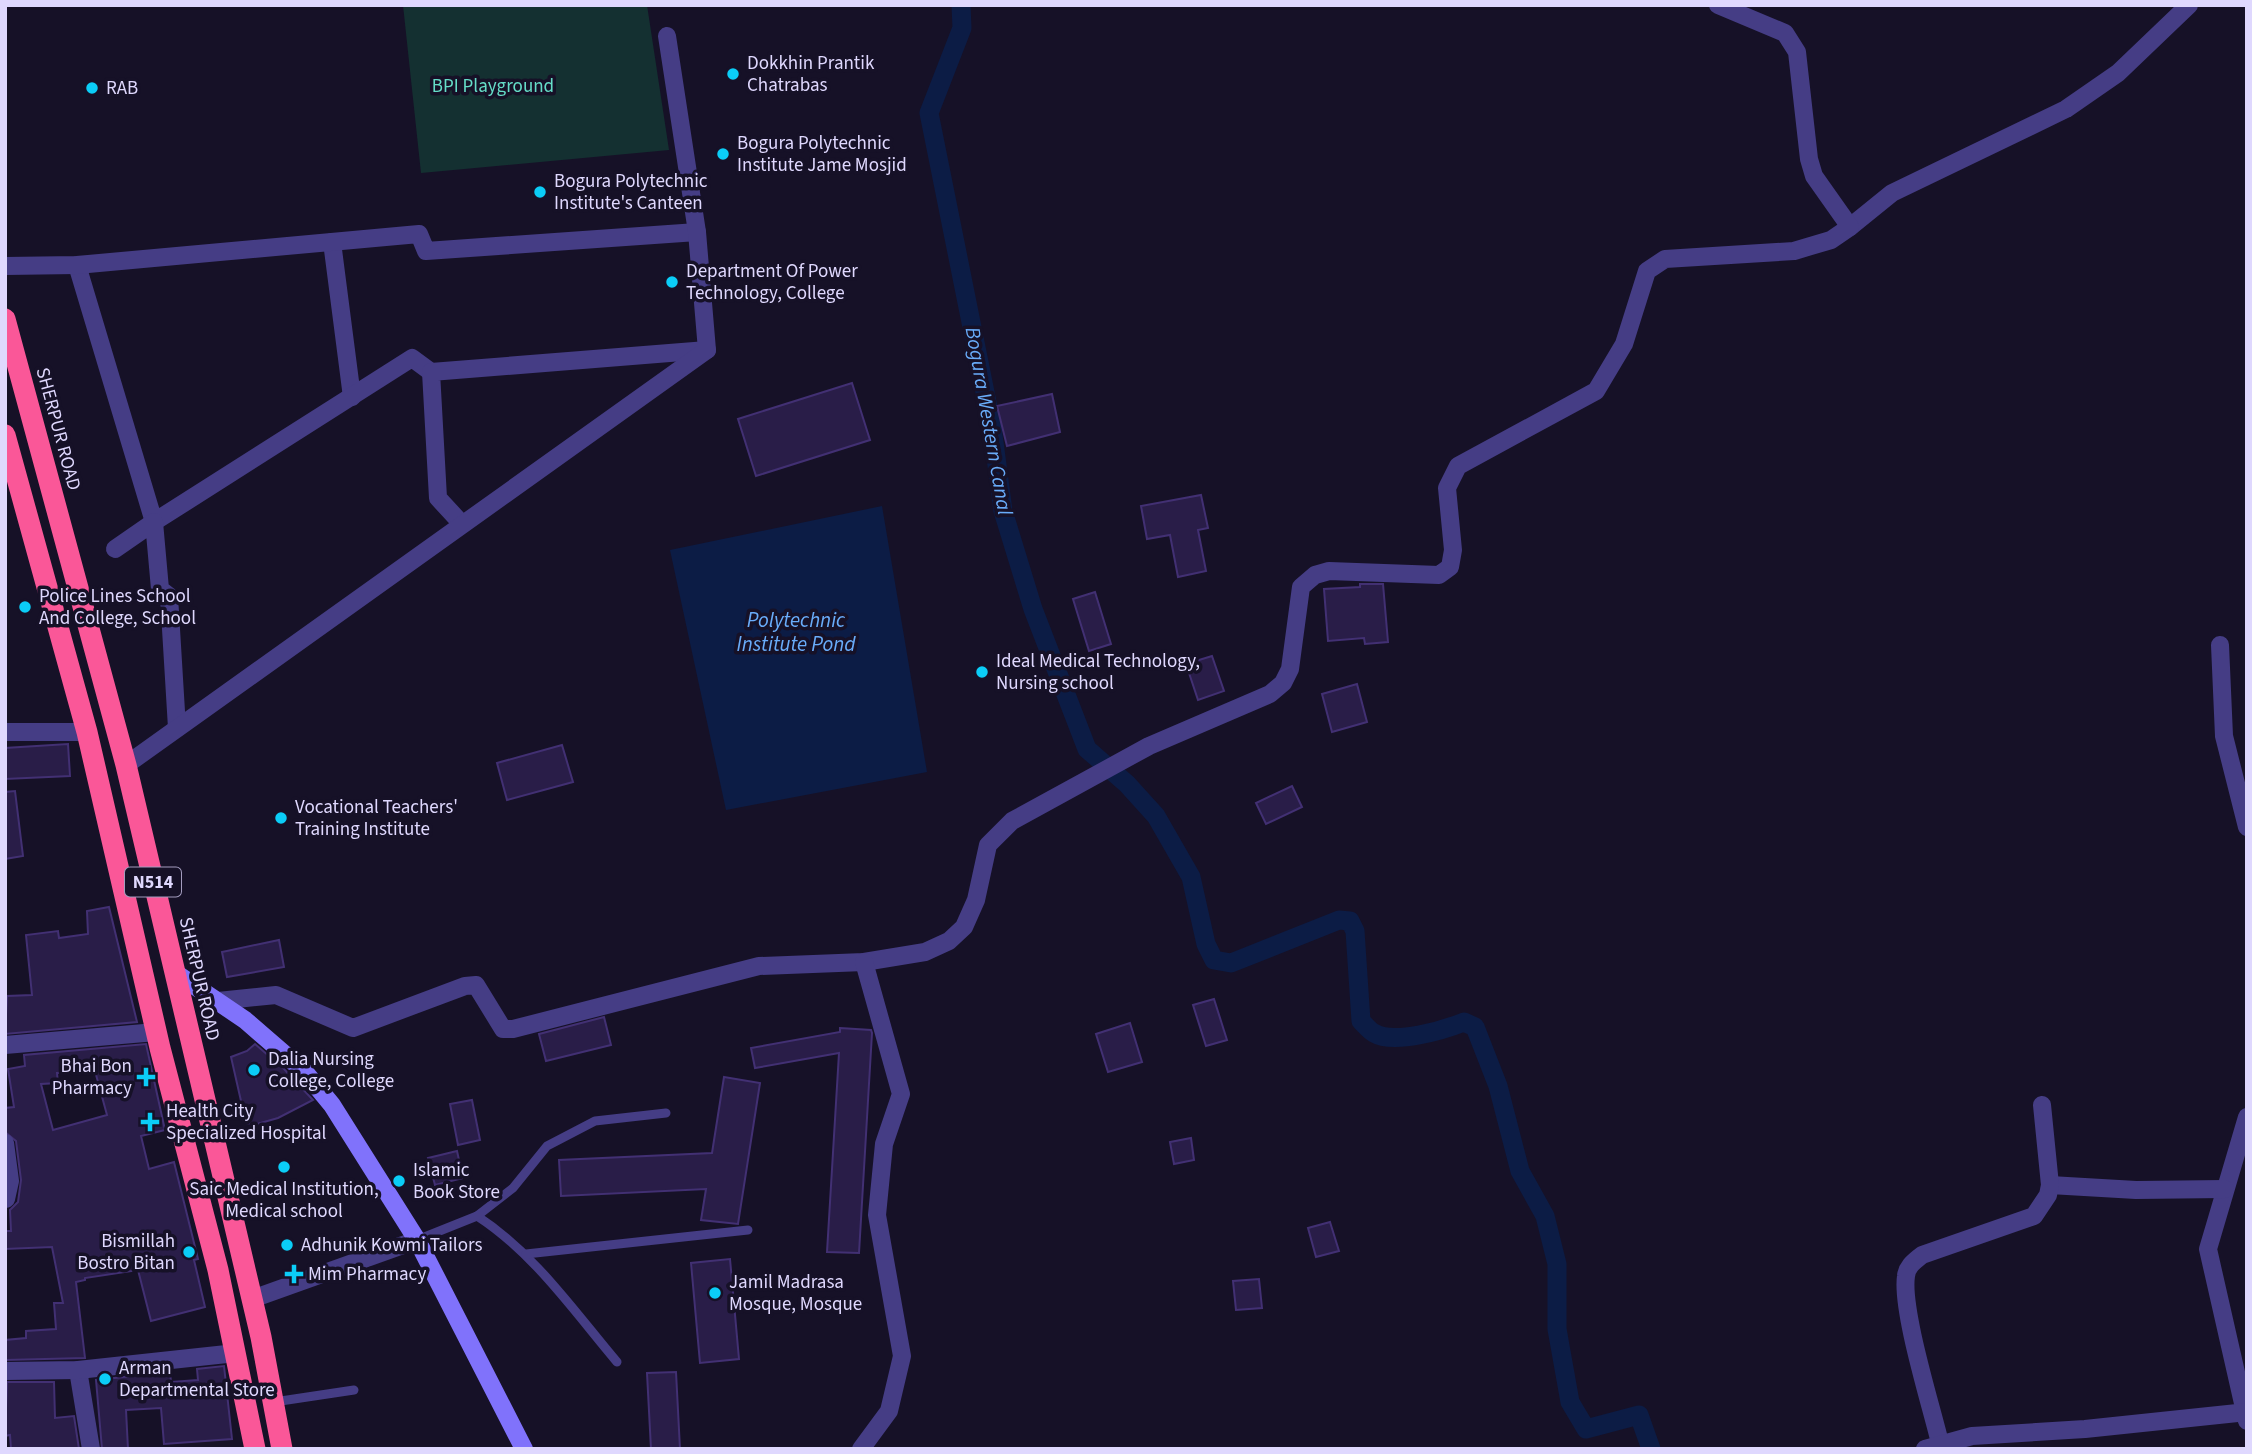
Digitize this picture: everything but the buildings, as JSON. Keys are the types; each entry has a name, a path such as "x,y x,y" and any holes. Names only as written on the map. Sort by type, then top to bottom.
{"highway":[{"name":"SHERPUR ROAD","path":"5,319 74,582 126,765 252,1299 282,1449"},
{"name":"N514","path":"5,435 87,732 156,1032 236,1353 255,1449"}],"street":[{"path":"1718,5 1785,33 1797,52 1811,168 1850,227"},
{"path":"218,1001 276,995 353,1028 465,986 476,985 503,1029 513,1029 759,966 864,962 925,952 949,941 964,927 976,900 988,845 1012,821 1149,746 1270,694 1283,682 1290,669 1301,587 1315,575 1329,571 1439,575 1450,567 1453,550 1447,488 1458,466 1596,391 1624,344 1647,271 1665,259 1794,251 1831,240 1892,193 2066,109 2118,73 2189,5"},
{"path":"667,36 697,232 707,349"},
{"path":"5,266 77,265 419,234 426,251 697,232"},
{"path":"332,242 352,397"},
{"path":"77,265 154,522 160,589 169,596 177,728"},
{"path":"115,549 412,358 431,372 707,349"},
{"path":"126,765 707,349"},
{"path":"431,372 438,498 461,523"},
{"path":"2220,645 2224,736 2247,827"},
{"path":"5,732 87,732"},
{"path":"861,1449 889,1411 902,1356 877,1215 884,1143 901,1094 864,962"},
{"path":"174,972 245,1020 304,1071 332,1105 417,1240 524,1449"},
{"path":"5,1045 156,1032"},
{"path":"2042,1105 2050,1185 2048,1195 2035,1216 1922,1255 1910,1264 1906,1276 1909,1312 1933,1446 1972,1436 2246,1415 2208,1249 2247,1119"},
{"path":"5,1143 10,1181 6,1199"},
{"path":"2050,1185 2136,1190 2225,1189"},
{"path":"252,1299 417,1240"},
{"path":"5,1371 78,1370 236,1353"},
{"path":"78,1370 91,1449"}],"lane":[{"path":"417,1240 477,1216 513,1188 547,1146 595,1121 666,1113"},
{"path":"477,1216 503,1233 526,1255 617,1362"},
{"path":"526,1255 748,1230"},
{"path":"274,1402 354,1390"}],"green space":[{"name":"BPI Playground","path":"403,5 647,5 669,150 421,173"}],"water":[{"name":"Polytechnic Institute Pond","path":"882,506 927,772 726,810 670,550"}],"waterway":[{"name":"Bogura Western Canal","path":"961,5 962,28 929,113 992,427 1003,511 1033,609 1087,749 1127,784 1156,816 1191,877 1206,944 1214,960 1231,963 1339,920 1350,921 1355,931 1361,1021 1371,1031 1383,1036 1406,1037 1464,1022 1475,1027 1498,1086 1520,1171 1545,1216 1557,1264 1557,1329 1570,1402 1586,1429 1639,1415 1651,1449"}],"place":[{"name":"Dokkhin Prantik Chatrabas","path":"733,74"},
{"name":"RAB","path":"92,88"},
{"name":"Bogura Polytechnic Institute Jame Mosjid","path":"723,154"},
{"name":"Bogura Polytechnic Institute's Canteen","path":"540,192"},
{"name":"Department Of Power Technology, College","path":"672,282"},
{"name":"Police Lines School And College, School","path":"25,607"},
{"name":"Ideal Medical Technology, Nursing school","path":"982,672"},
{"name":"Vocational Teachers' Training Institute","path":"281,818"},
{"name":"Dalia Nursing College, College","path":"254,1070"},
{"name":"Bhai Bon Pharmacy","path":"146,1077"},
{"name":"Health City Specialized Hospital","path":"150,1122"},
{"name":"Saic Medical Institution, Medical school","path":"284,1167"},
{"name":"Islamic Book Store","path":"399,1181"},
{"name":"Adhunik Kowmi Tailors","path":"287,1245"},
{"name":"Bismillah Bostro Bitan","path":"189,1252"},
{"name":"Mim Pharmacy","path":"294,1274"},
{"name":"Jamil Madrasa Mosque, Mosque","path":"715,1293"},
{"name":"Arman Departmental Store","path":"105,1379"}]}
